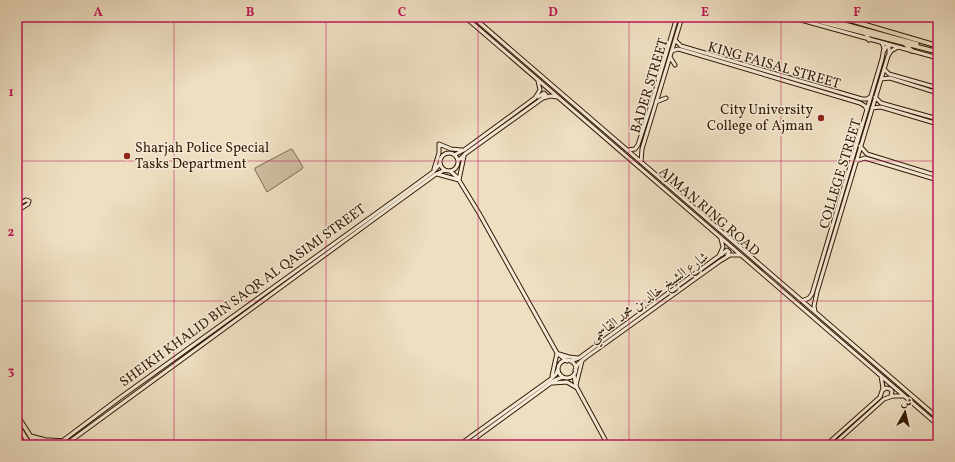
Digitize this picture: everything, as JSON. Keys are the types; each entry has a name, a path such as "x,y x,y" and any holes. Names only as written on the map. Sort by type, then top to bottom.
{"main road":[{"name":"AJMAN RING ROAD","path":"465,17 938,425"},
{"name":"AJMAN RING ROAD","path":"473,17 938,418"},
{"name":"BADER STREET","path":"628,150 634,150 636,148 676,17"},
{"name":"BADER STREET","path":"641,162 641,153 682,17"},
{"path":"790,17 938,58"},
{"path":"802,17 938,52"},
{"path":"818,17 899,39 924,48"},
{"path":"839,17 938,46"},
{"path":"851,17 866,24"},
{"path":"827,28 832,25"},
{"path":"866,34 869,40"},
{"name":"KING FAISAL STREET","path":"675,40 681,46 696,52 850,98 863,104 867,110"},
{"name":"COLLEGE STREET","path":"809,298 812,294 867,110 883,52 884,47 882,43"},
{"path":"906,44 912,51"},
{"path":"883,52 886,47 889,47 889,54"},
{"path":"889,54 898,47"},
{"name":"KING FAISAL STREET","path":"672,51 681,50 696,52"},
{"name":"COLLEGE STREET","path":"816,312 814,306 816,296 889,54"},
{"path":"670,57 676,65"},
{"path":"884,68 889,74 938,88"},
{"path":"881,79 888,78 938,93"},
{"path":"905,83 904,81 906,79"},
{"path":"535,98 539,94 540,89 538,80"},
{"path":"458,180 458,161 465,154 538,102 545,96 545,93 535,98 464,150 454,155 450,153 445,155 441,158 440,164 445,170 450,171 458,180 479,213 557,353 559,373 577,388"},
{"path":"538,102 547,97 554,96 560,99"},
{"name":"KING FAISAL STREET","path":"850,98 864,99 870,97"},
{"path":"875,97 881,103 938,119"},
{"path":"656,102 666,98"},
{"path":"872,108 881,107 938,124"},
{"path":"641,134 637,151 641,153"},
{"path":"458,180 435,173 439,144 451,149 464,150"},
{"path":"860,146 866,154"},
{"path":"938,176 863,153 861,154 862,157 938,180"},
{"path":"458,180 465,154"},
{"path":"454,155 458,161"},
{"path":"856,161 865,158"},
{"name":"SHEIKH KHALID BIN SAQR AL QASIMI STREET","path":"65,445 350,237 435,173 440,164"},
{"path":"450,171 457,167"},
{"name":"SHEIKH KHALID BIN SAQR AL QASIMI STREET","path":"57,445 311,259 435,173 445,170"},
{"path":"652,178 655,177 682,198"},
{"path":"17,205 26,200 29,201 28,204 17,211"},
{"path":"350,237 357,230 353,230"},
{"name":"شارع الشيخ خالد بن محمد القاسمي","path":"575,372 581,359 719,256 723,247 720,237"},
{"path":"719,256 726,251 729,252 729,254 720,261"},
{"name":"شارع الشيخ خالد بن محمد القاسمي","path":"568,361 581,359 720,261 730,255 742,255"},
{"path":"802,301 809,298 812,302 816,296"},
{"path":"557,353 569,358 581,359 577,379 577,388"},
{"path":"557,353 574,364 575,382 577,388 608,445"},
{"path":"551,379 554,373 557,353"},
{"path":"459,445 551,379 556,374 562,362 568,361"},
{"path":"158,377 156,376 161,370"},
{"path":"466,445 557,379 571,377 575,372"},
{"path":"826,445 878,399 883,390 883,382 880,375"},
{"path":"552,383 565,382 577,388"},
{"path":"883,390 888,388 891,389 891,396"},
{"path":"833,445 883,401 891,396 906,397"},
{"path":"17,415 36,445"},
{"path":"17,424 30,445"},
{"path":"30,436 45,440 62,441"},
{"path":"27,440 27,445"}],"shaded area":[{"path":"291,149 303,167 302,169 267,192 255,168"}],"place":[{"name":"City University College of Ajman","path":"821,118"},
{"name":"Sharjah Police Special Tasks Department","path":"127,156"}]}
